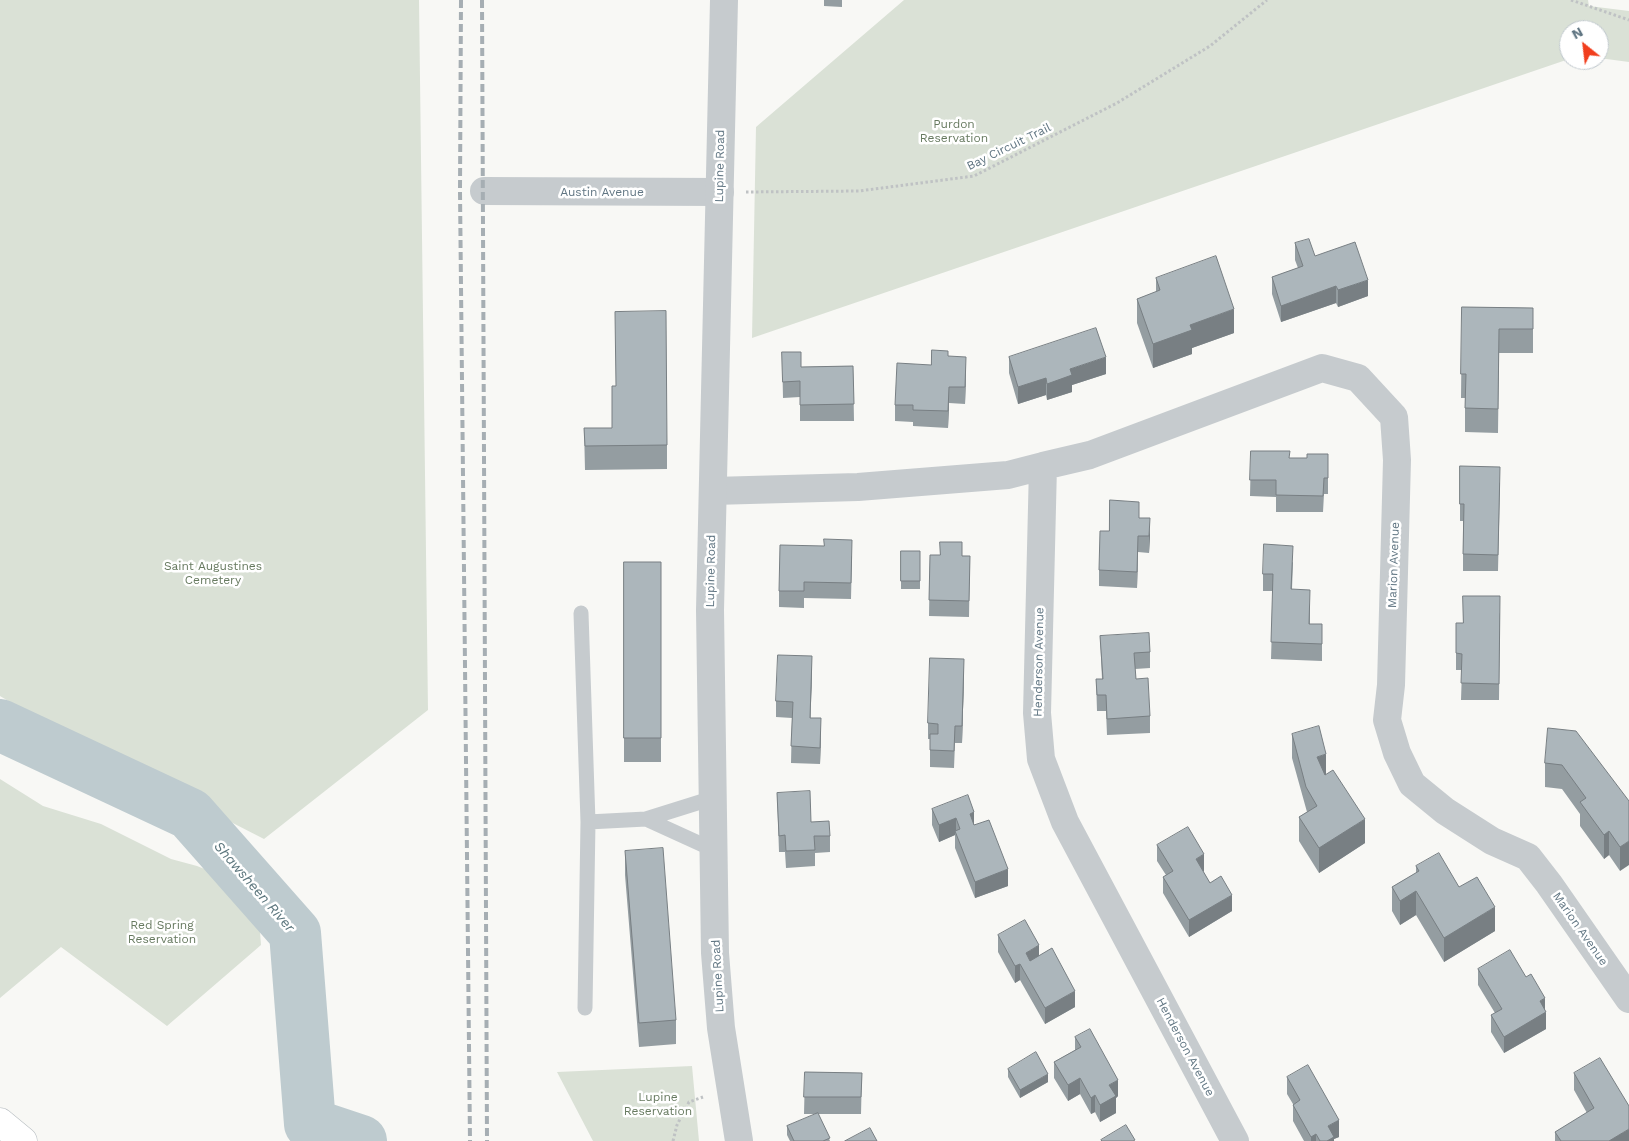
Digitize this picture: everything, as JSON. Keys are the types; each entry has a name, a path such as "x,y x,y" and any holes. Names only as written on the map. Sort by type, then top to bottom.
{"main road":[{"path":"0,1122 23,1141"}],"street":[{"name":"Lupine Road","path":"724,0 710,610 715,953 721,1028 739,1141"},
{"name":"Austin Avenue","path":"484,191 720,192"},
{"name":"Marion Avenue","path":"1043,466 1090,455 1322,368 1358,378 1394,417 1397,460 1391,675 1387,720 1397,753 1412,784 1445,811 1492,841 1528,857 1629,999"},
{"path":"713,491 858,487 1008,475 1043,466"},
{"name":"Henderson Avenue","path":"1043,466 1037,713 1041,759 1065,822 1236,1141"}],"lane":[{"path":"581,613 588,822 585,1008"},
{"path":"588,822 646,819 713,798"},
{"path":"646,819 714,850"}],"path":[{"name":"Bay Circuit Trail","path":"720,192 858,191 974,176 1117,103 1210,46 1268,0"},
{"path":"1571,0 1629,20"},
{"path":"673,1141 677,1125 689,1102 730,1086"}],"green space":[{"name":"Saint Augustines Cemetery","path":"0,0 419,0 428,710 264,839 96,753 0,696"},
{"name":"Purdon Reservation","path":"904,0 1588,0 1589,6 1629,11 1629,62 1609,59 1609,20 1559,20 1559,62 752,338 756,127"},
{"name":"Red Spring Reservation","path":"0,779 43,806 101,824 171,859 217,874 249,894 258,905 261,945 167,1026 61,947 0,998"},
{"name":"Lupine Reservation","path":"692,1066 699,1141 593,1141 557,1072"}],"building":[{"path":"1309,239 1315,256 1355,242 1368,280 1338,290 1336,286 1281,306 1272,277 1303,266 1295,243"},
{"path":"1216,256 1234,309 1190,325 1192,330 1153,344 1137,299 1160,290 1156,278"},
{"path":"1462,307 1533,308 1533,329 1499,329 1498,409 1465,408 1466,374 1461,374"},
{"path":"666,311 667,445 585,446 584,428 612,428 612,386 616,386 615,312"},
{"path":"1096,328 1106,357 1070,369 1072,375 1047,384 1046,378 1018,387 1009,357"},
{"path":"932,350 948,351 948,356 966,357 965,387 949,387 948,411 913,410 913,405 895,405 897,363 931,365"},
{"path":"782,352 801,352 801,367 853,366 854,404 800,405 800,381 783,382"},
{"path":"1251,451 1290,451 1289,458 1307,458 1307,454 1328,454 1328,478 1324,478 1323,496 1276,495 1276,480 1250,480"},
{"path":"1460,466 1500,467 1498,555 1463,554 1464,504 1460,504"},
{"path":"1110,500 1139,502 1139,518 1150,518 1149,536 1138,536 1137,572 1099,570 1100,531 1109,531"},
{"path":"824,539 852,540 851,583 804,582 804,591 779,591 780,545 824,546"},
{"path":"940,542 962,542 962,556 970,556 969,601 929,600 930,555 940,555"},
{"path":"1264,544 1293,546 1291,589 1310,590 1309,624 1322,624 1322,644 1271,642 1273,574 1263,574"},
{"path":"901,551 920,551 920,581 901,581"},
{"path":"624,562 661,562 661,738 624,738"},
{"path":"1463,596 1500,596 1499,684 1461,683 1462,654 1456,653 1456,623 1463,623"},
{"path":"1149,633 1150,652 1134,653 1136,679 1148,678 1150,716 1107,719 1106,695 1097,695 1096,679 1103,679 1100,636"},
{"path":"778,655 812,656 810,718 821,718 820,748 791,746 793,702 776,701"},
{"path":"930,658 964,659 962,726 955,726 954,751 930,750 930,734 938,734 938,724 928,723"},
{"path":"1319,726 1326,754 1317,757 1325,775 1333,770 1365,819 1319,848 1299,817 1317,806 1306,787 1292,734"},
{"path":"1548,728 1576,731 1629,801 1629,841 1620,847 1609,831 1604,835 1580,802 1586,798 1562,765 1545,763"},
{"path":"810,791 811,822 829,821 830,836 814,836 815,850 786,851 785,835 779,836 777,793"},
{"path":"968,795 974,812 970,814 974,825 989,820 1008,869 975,882 955,831 960,829 956,818 939,825 932,809"},
{"path":"1188,827 1204,854 1196,859 1210,883 1221,876 1232,895 1189,920 1163,877 1173,871 1157,845"},
{"path":"663,848 676,1020 639,1023 625,851"},
{"path":"1439,853 1459,887 1477,877 1495,907 1444,938 1416,891 1400,901 1392,887 1419,871 1416,866"},
{"path":"1025,920 1039,945 1026,953 1030,961 1052,948 1075,991 1045,1008 1020,964 1015,966 998,935"},
{"path":"1510,950 1526,977 1531,974 1545,998 1540,1001 1546,1012 1504,1037 1491,1015 1502,1009 1478,969"},
{"path":"1090,1029 1118,1080 1109,1085 1116,1096 1100,1105 1095,1095 1091,1098 1080,1078 1068,1085 1054,1062 1081,1047 1075,1037"},
{"path":"1036,1052 1048,1074 1020,1090 1008,1069"},
{"path":"1600,1058 1629,1106 1629,1129 1609,1141 1561,1141 1555,1132 1594,1108 1574,1073"},
{"path":"1308,1065 1339,1120 1328,1126 1334,1137 1327,1141 1320,1141 1316,1134 1311,1137 1293,1105 1300,1100 1287,1077"},
{"path":"805,1072 862,1073 861,1097 804,1097"},
{"path":"818,1113 830,1138 823,1141 794,1141 787,1126"},
{"path":"1126,1125 1135,1140 1101,1140"},
{"path":"870,1128 877,1141 845,1141"}],"waterway":[{"name":"Shawsheen River","path":"0,725 190,814 295,933 310,1124 361,1141"}],"railway":[{"path":"461,0 460,191 470,1141"},
{"path":"482,0 487,1141"}]}
